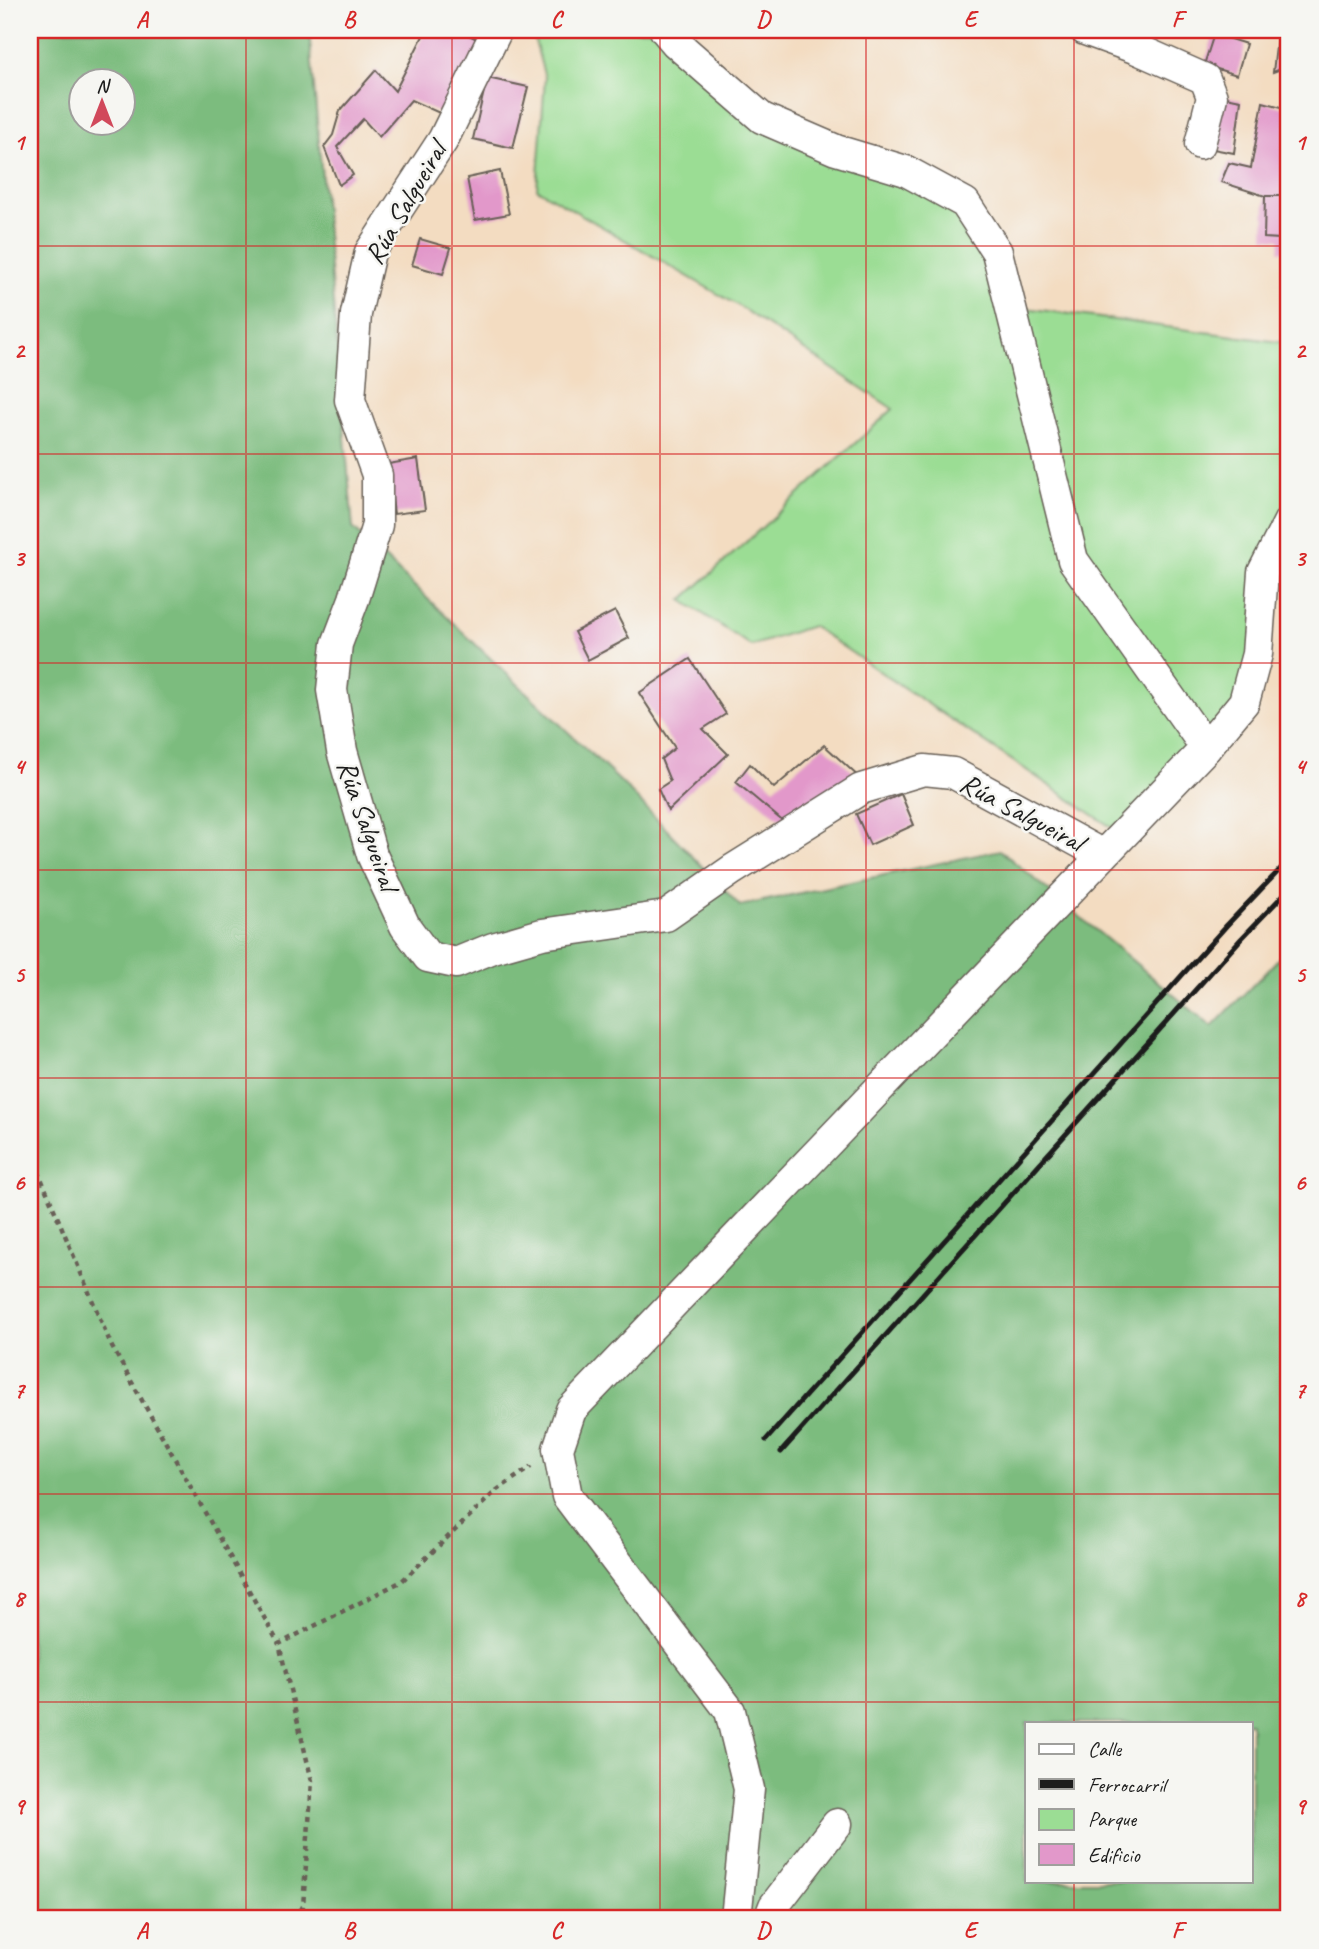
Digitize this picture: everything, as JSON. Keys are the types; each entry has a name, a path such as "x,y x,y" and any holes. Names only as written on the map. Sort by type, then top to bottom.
{"street":[{"name":"Rúa Salgueiral","path":"497,30 443,139 370,252 356,314 350,400 377,475 377,525 337,644 332,690 342,751 372,855 405,926 428,957 456,962 542,934 666,916 732,870 862,789 924,770 953,773 1103,855"},
{"path":"665,30 676,43 762,118 836,150 906,171 965,204 998,252 1073,560 1206,748"},
{"path":"1085,30 1205,79 1212,97 1200,145"},
{"path":"736,1919 749,1789 730,1711 567,1496 558,1450 571,1410 1206,748 1244,702 1257,654 1263,572 1289,520"},
{"path":"769,1919 774,1906 837,1824"}],"path":[{"path":"30,1152 113,1347 279,1644 312,1781 303,1906 296,1919"},
{"path":"279,1644 402,1581 498,1490 558,1450"}],"green space":[{"path":"30,30 309,30 353,528 623,784 740,906 1000,850 1212,1027 1289,948 1289,1919 30,1919"},
{"path":"532,30 665,30 762,118 965,203 1011,306 1286,343 1289,346 1289,521 1248,687 1123,835 812,626 751,646 682,600 893,409 737,305 537,189 545,78"}],"building":[{"path":"426,30 459,30 483,42 446,116 411,100 379,137 363,119 337,147 353,175 339,185 324,147 333,135 340,111 376,70 395,91"},
{"path":"1278,30 1289,30 1289,66 1273,72"},
{"path":"1214,34 1246,44 1237,75 1204,65"},
{"path":"487,78 528,87 513,148 473,139"},
{"path":"1221,96 1241,100 1234,153 1213,149"},
{"path":"1263,102 1289,109 1289,196 1265,196 1221,182 1229,163 1251,168"},
{"path":"500,171 509,214 475,220 467,178"},
{"path":"1265,196 1289,196 1289,251 1279,251 1280,239 1264,238"},
{"path":"420,239 451,248 443,274 412,265"},
{"path":"418,459 425,510 394,514 388,464"},
{"path":"615,611 629,638 588,660 574,632"},
{"path":"690,659 726,714 703,729 728,754 668,811 658,789 670,781 661,759 675,748 639,693"},
{"path":"824,745 861,779 786,824 736,782 750,764 774,788"},
{"path":"901,794 914,825 870,845 856,814"}],"railway":[{"path":"766,1440 1227,925 1289,860"},
{"path":"781,1452 1241,939 1289,889"}]}
